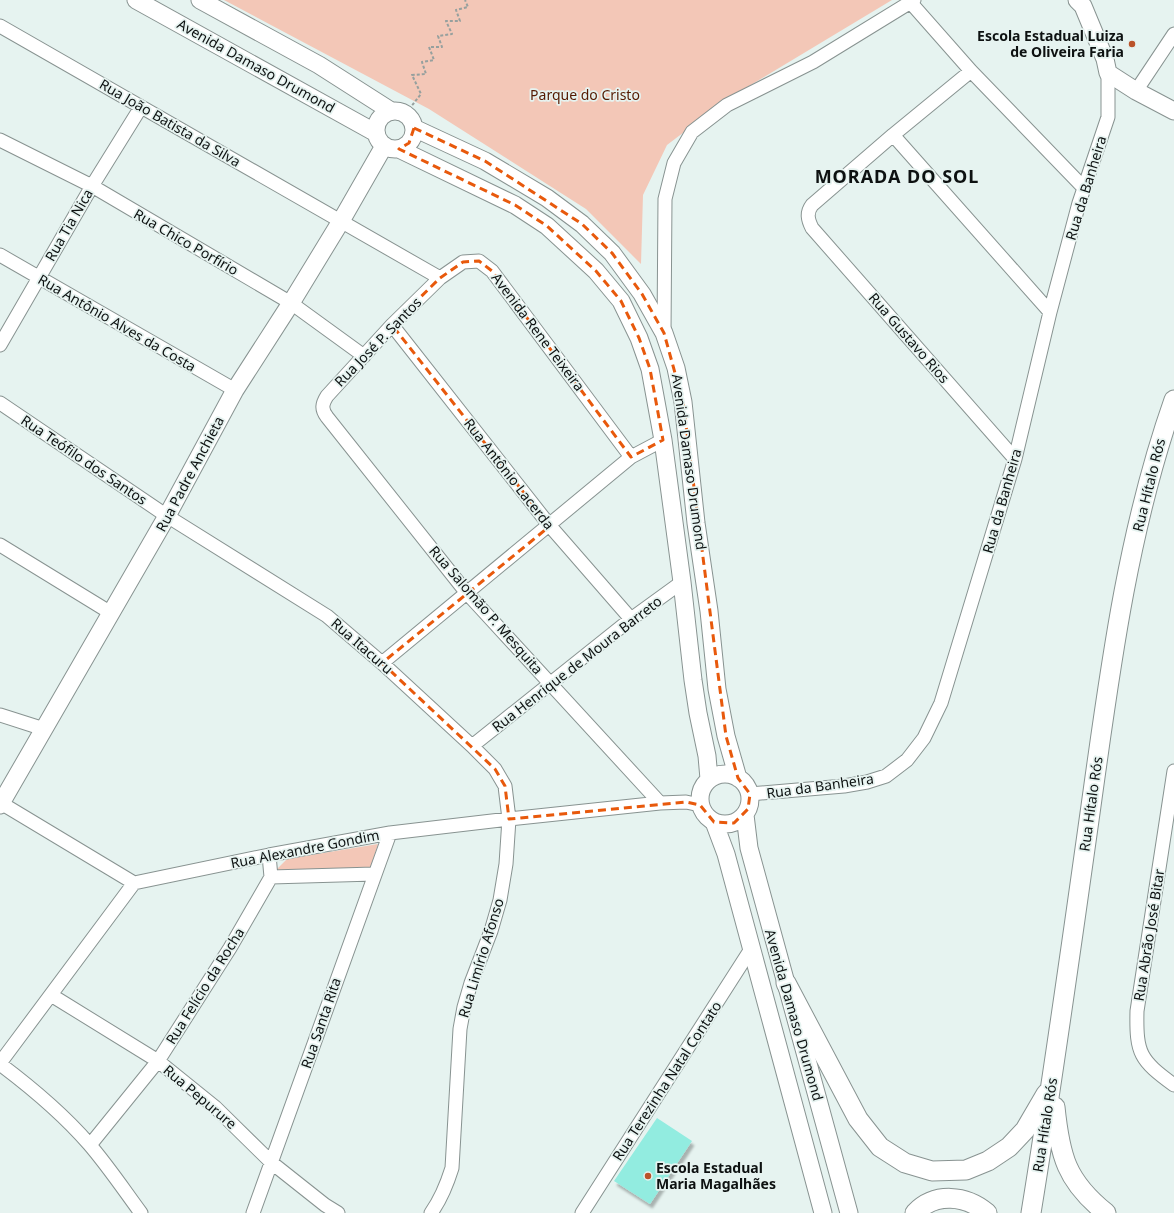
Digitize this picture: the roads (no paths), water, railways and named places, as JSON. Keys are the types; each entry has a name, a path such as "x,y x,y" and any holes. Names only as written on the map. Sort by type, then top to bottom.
{"highway":[{"name":"Rua Hítalo Rós","path":"1031,1213 1052,1082 1103,720 1120,617 1140,516 1159,442 1174,400"},
{"path":"786,983 858,1119 880,1147 905,1163 932,1170 966,1170 988,1161 1009,1147 1025,1130 1052,1082"},
{"path":"1052,1082 1058,1134 1064,1159 1073,1180 1092,1202 1106,1213"},
{"path":"915,1213 921,1206 937,1200 958,1198 980,1207 987,1213"}],"main road":[{"name":"Avenida Damaso Drumond","path":"136,0 386,142 516,205 548,226 596,271 621,300 639,338 650,369 663,440 682,582 693,680 707,756 708,779"},
{"name":"Avenida Damaso Drumond","path":"200,0 319,66 404,117 485,161 547,198 582,224 612,253 642,294 664,333 676,368 683,402 696,523 709,611 717,689 726,736 738,778"},
{"path":"1077,0 1083,6 1105,59 1108,73 1136,92 1174,111"},
{"path":"381,116 404,117 412,139 404,147 386,142 376,127 381,116"},
{"name":"Rua Padre Anchieta","path":"1,804 168,516 235,390 291,303 341,221 386,142"},
{"path":"726,774 738,778 744,782 750,794 748,809 744,815 740,820 727,825 714,822 707,818 702,812 699,798 700,791 708,779 714,776 726,774"},
{"name":"Avenida Damaso Drumond","path":"744,815 749,848 849,1213"},
{"name":"Avenida Damaso Drumond","path":"714,822 726,854 823,1213"}],"street":[{"path":"664,333 665,199 674,163 692,132 727,105 812,62 912,1 971,71 1084,188"},
{"name":"Rua João Batista da Silva","path":"0,26 341,221"},
{"path":"1136,92 1174,34"},
{"path":"971,71 893,136 1050,312"},
{"name":"Rua da Banheira","path":"750,794 867,782 886,776 907,760 924,738 941,704 1015,459 1050,312 1084,188 1108,117 1108,73"},
{"name":"Rua Tia Nica","path":"0,345 92,186 141,107"},
{"name":"Rua Gustavo Rios","path":"893,136 812,205 808,216 812,228 1015,459"},
{"name":"Rua Chico Porfírio","path":"0,140 92,186 291,303 364,356"},
{"path":"341,221 440,278"},
{"name":"Rua Antônio Alves da Costa","path":"0,255 235,390"},
{"name":"Avenida Rene Teixeira","path":"440,278 463,262 479,261 492,271 631,457"},
{"name":"Rua José P. Santos","path":"322,408 323,402 327,396 392,325 440,278"},
{"name":"Rua Antônio Lacerda","path":"392,325 550,526 631,619"},
{"name":"Rua Teófilo dos Santos","path":"0,403 168,516"},
{"name":"Rua Salomão P. Mesquita","path":"322,408 323,412 466,592 660,804"},
{"path":"382,663 466,592 550,526 631,457 663,440"},
{"name":"Rua Itacuru","path":"168,516 327,616 382,663 495,769 505,786 509,819"},
{"path":"0,545 111,613"},
{"name":"Rua Henrique de Moura Barreto","path":"472,746 631,619 682,582"},
{"path":"0,715 44,728"},
{"name":"Rua Abrão José Bitar","path":"1174,771 1137,1011 1137,1030 1139,1046 1143,1056 1152,1068 1174,1085"},
{"name":"Rua Alexandre Gondim","path":"134,883 269,855 390,833 509,819 660,804 686,802 700,805"},
{"path":"1,804 134,883 0,1064 58,1111 90,1145 141,1213"},
{"name":"Rua Limírio Afonso","path":"431,1213 438,1203 447,1184 452,1168 460,1029 469,989 491,931 500,900 506,864 509,819"},
{"name":"Rua Santa Rita","path":"253,1213 390,833"},
{"path":"269,855 271,877 374,874"},
{"name":"Rua Felício da Rocha","path":"90,1145 158,1061 230,948 271,877"},
{"name":"Rua Terezinha Natal Contato","path":"582,1213 751,949"},
{"name":"Rua Pepurure","path":"51,995 158,1061 215,1107 272,1163 325,1205 338,1213"}],"place":[{"name":"Escola Estadual Luiza de Oliveira Faria","path":"1132,44"},
{"name":"Escola Estadual Maria Magalhães","path":"648,1176"}],"district":[{"name":"MORADA DO SOL","path":"897,177"}],"park label":[{"name":"Parque do Cristo","path":"585,95"}]}
